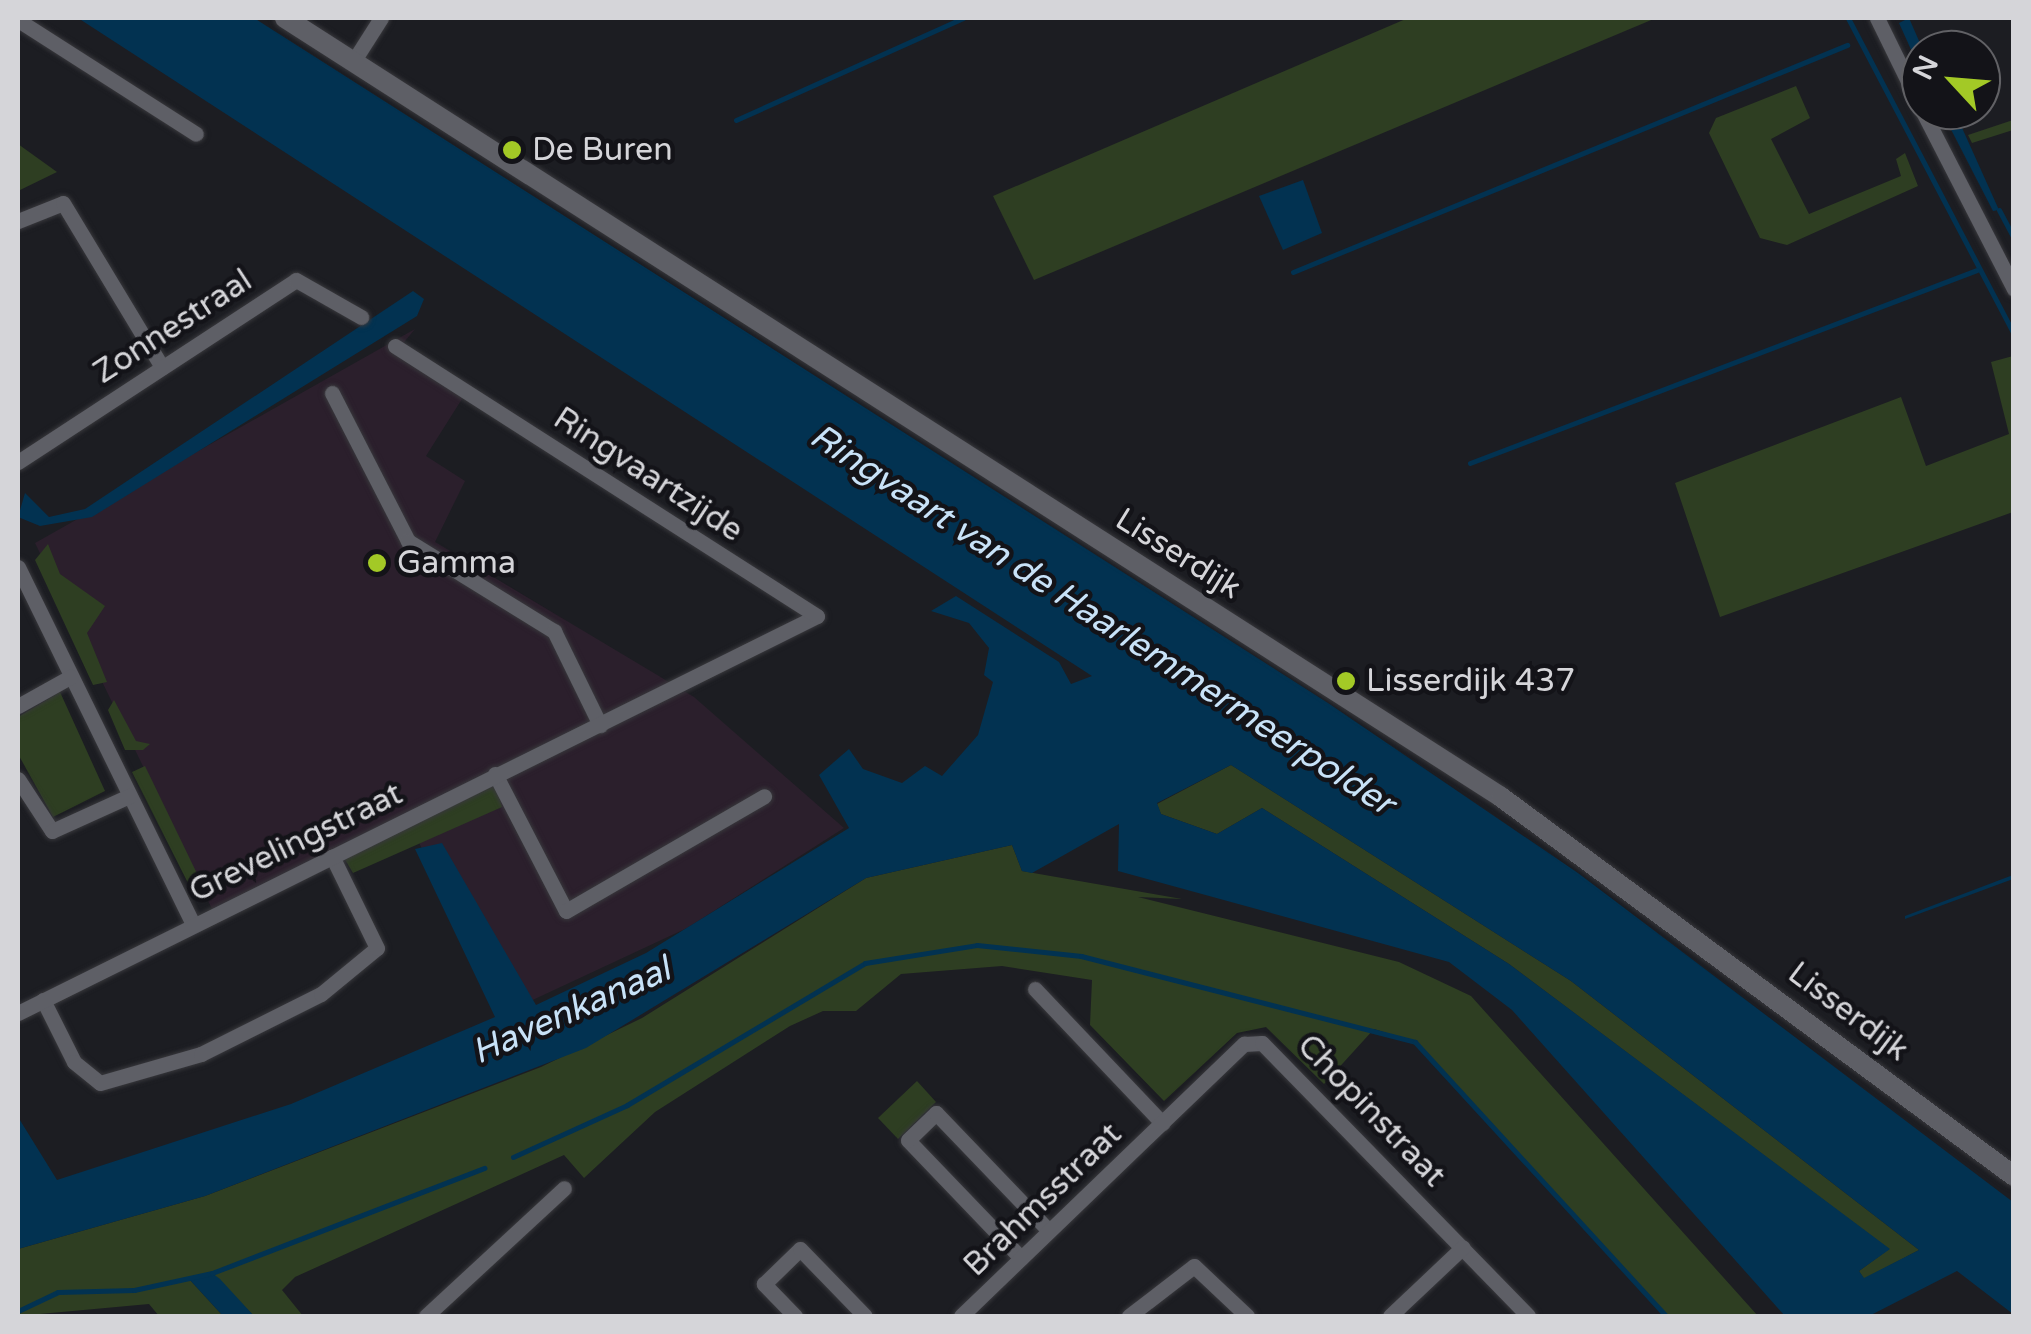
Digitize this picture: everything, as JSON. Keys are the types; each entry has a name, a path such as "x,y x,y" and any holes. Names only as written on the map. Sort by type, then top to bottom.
{"street":[{"name":"Lisserdijk","path":"285,18 1501,797 2014,1176"},
{"path":"353,62 381,18"},
{"path":"1877,18 1901,68"},
{"path":"18,20 196,134"},
{"path":"1932,130 2014,289"},
{"path":"18,221 63,204 162,367"},
{"name":"Zonnestraal","path":"18,462 296,280 361,317"},
{"name":"Ringvaartzijde","path":"395,346 817,616 758,644"},
{"path":"332,394 408,541 554,630 600,725"},
{"path":"18,567 193,924"},
{"name":"Grevelingstraat","path":"18,1013 758,644"},
{"path":"18,706 70,677"},
{"path":"496,774 566,911 764,796"},
{"path":"18,779 52,831 130,796"},
{"path":"43,1000 74,1062 100,1083 218,1045 322,994 377,948 332,856"},
{"path":"1036,989 1162,1123"},
{"name":"Chopinstraat","path":"1162,1123 1244,1044 1262,1043 1528,1316"},
{"path":"1022,1258 908,1140 936,1113 1049,1232"},
{"name":"Brahmsstraat","path":"961,1316 1162,1123"},
{"path":"426,1316 564,1188"},
{"path":"1390,1316 1463,1247"},
{"path":"795,1316 764,1284 800,1249 865,1316"},
{"path":"1129,1316 1194,1266 1247,1316"}],"shaded area":[{"path":"415,329 400,347 467,391 426,456 465,481 435,542 694,697 844,828 687,928 496,1017 406,813 212,909 35,543"}],"green space":[{"path":"1408,18 1656,18 1034,280 993,196"},
{"path":"1796,86 1810,118 1771,139 1809,214 1901,176 1896,159 1905,153 1918,186 1787,245 1760,238 1709,133 1716,118"},
{"path":"2013,120 2013,130 1972,143 1968,135 2001,130 2001,124"},
{"path":"18,144 57,172 18,191"},
{"path":"2013,356 2013,512 1720,617 1675,483 1901,397 1926,466 2009,434 1991,362"},
{"path":"48,544 60,574 105,606 87,633 107,682 93,685 35,560"},
{"path":"60,692 105,791 53,817 18,754 18,717"},
{"path":"114,700 136,741 150,744 143,750 125,750 108,710"},
{"path":"1231,765 1571,981 1919,1250 1864,1279 1859,1271 1889,1249 1509,964 1262,808 1217,834 1161,814 1157,804"},
{"path":"145,766 204,888 195,897 132,772"},
{"path":"496,784 502,807 353,873 344,858"},
{"path":"1012,845 1022,871 1182,899 1138,897 1399,962 1471,996 1758,1316 1666,1316 1415,1042 1374,1029 1324,1084 1266,1027 1237,1033 1164,1101 1090,1025 1092,980 1002,966 901,974 856,1011 823,1011 790,1026 655,1112 584,1178 564,1155 295,1277 282,1290 303,1316 254,1316 212,1273 190,1280 223,1316 159,1316 149,1304 18,1316 18,1249 205,1196 541,1067 642,1018 866,878"},
{"path":"917,1081 936,1102 898,1139 878,1118"}],"water":[{"path":"78,18 254,18 1328,703 1578,873 2013,1202 2013,1314 1957,1271 1869,1316 1785,1316 1512,1010 1449,962 1118,871 1119,824 1032,873 1022,871 1012,845 866,878 586,1048 205,1196 18,1249 18,1117 57,1180 291,1104 495,1017 415,849 442,843 536,1005 646,953 849,828 819,775 849,749 863,769 902,783 925,766 942,776 978,735 993,682 984,675 989,648 969,623 931,611 956,596 1059,662 1071,684 1092,676","holes":["1231,765 1571,981 1919,1250 1864,1278 1859,1271 1890,1249 1509,964 1262,808 1217,834 1161,814 1157,803"]},
{"path":"1909,18 1914,30 1902,30 1899,23"},
{"path":"1951,130 1963,130 1999,210 1993,211"},
{"path":"1303,180 1322,233 1283,250 1259,196"},
{"path":"413,291 424,299 417,316 92,517 40,526 18,517 25,493 49,517 85,509"},
{"path":"2013,875 2013,879 1905,919 1905,916"},
{"path":"212,1273 254,1316 223,1316 189,1279"}],"waterway":[{"path":"736,120 963,18"},
{"path":"1848,18 2014,334"},
{"path":"1293,272 1847,45"},
{"path":"1999,210 2014,238"},
{"path":"1470,463 1977,270"},
{"path":"513,1157 627,1105 865,963 977,945 1081,956 1415,1042 1666,1316"},
{"path":"18,1311 58,1292 134,1290 212,1273 484,1168"}],"place":[{"name":"De Buren","path":"512,150"},
{"name":"Gamma","path":"377,563"},
{"name":"Lisserdijk 437","path":"1346,681"}],"water label":[{"name":"Ringvaart van de Haarlemmermeerpolder","path":"1102,620"},
{"name":"Havenkanaal","path":"571,1011"}]}
